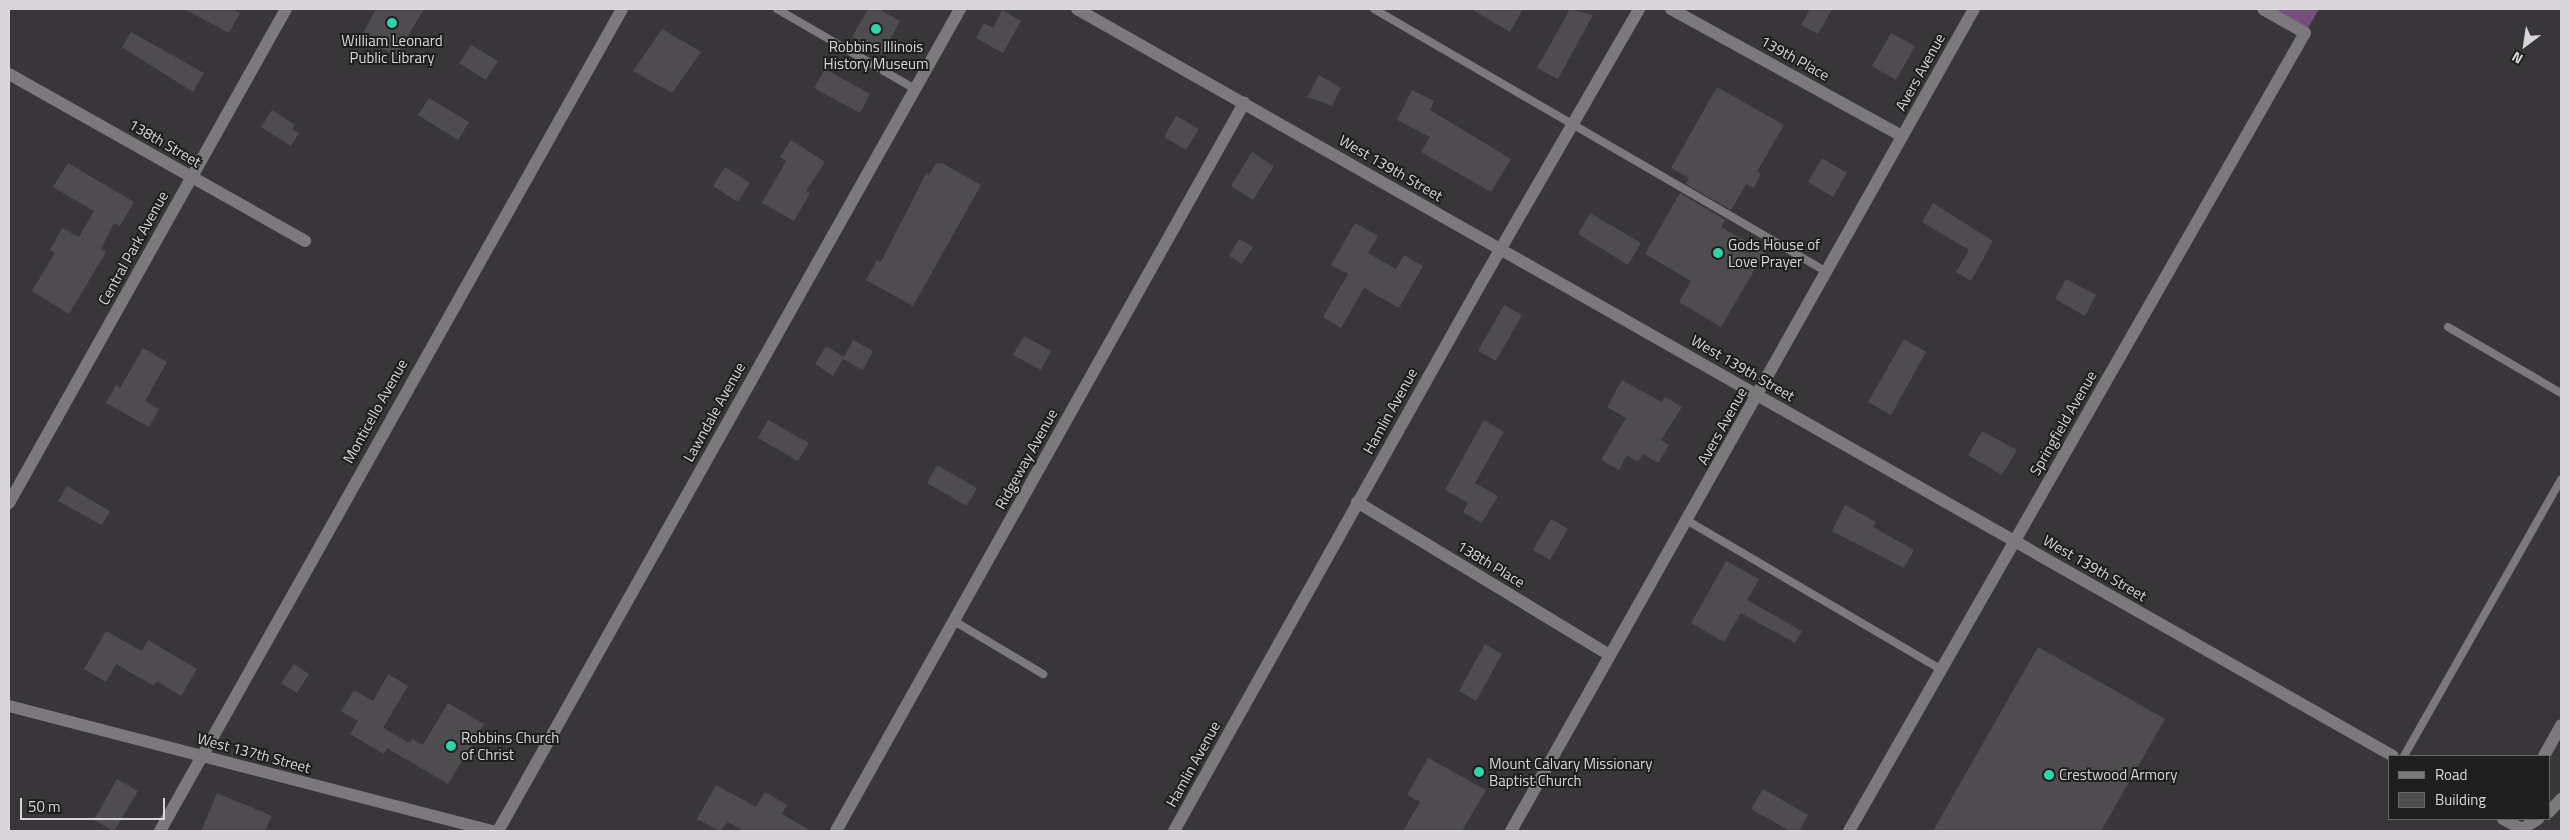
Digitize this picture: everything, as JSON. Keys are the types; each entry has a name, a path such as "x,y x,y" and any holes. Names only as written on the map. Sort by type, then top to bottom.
{"street":[{"name":"Central Park Avenue","path":"9,503 286,9"},
{"name":"Monticello Avenue","path":"160,831 622,9"},
{"name":"Lawndale Avenue","path":"498,831 960,9"},
{"name":"West 139th Street","path":"1077,9 2391,755"},
{"name":"Hamlin Avenue","path":"1174,831 1500,249 1640,9"},
{"name":"139th Place","path":"1671,9 1902,136"},
{"name":"Avers Avenue","path":"1511,831 1608,654 1688,521 1974,9"},
{"name":"Springfield Avenue","path":"1849,831 2305,33 2264,9"},
{"name":"138th Street","path":"9,74 304,241"},
{"name":"Ridgeway Avenue","path":"836,831 1244,103"},
{"name":"138th Place","path":"1357,502 1608,654"},
{"name":"West 137th Street","path":"9,706 491,831"},
{"path":"2545,755 2561,725"},
{"path":"2550,811 2561,799"},
{"path":"2506,820 2522,826 2536,820"}],"lane":[{"path":"776,9 915,89"},
{"path":"1374,9 1826,272"},
{"path":"2448,327 2561,393"},
{"path":"2405,755 2561,480"},
{"path":"1688,521 1940,669"},
{"path":"954,620 1043,674"}],"shaded area":[{"path":"2263,9 2319,9 2305,33"}],"building":[{"path":"184,9 232,9 240,13 229,33"},
{"name":"William Leonard Public Library","path":"376,9 424,9 396,56 361,37"},
{"name":"Robbins Illinois History Museum","path":"868,9 879,9 900,21 882,54 852,37"},
{"path":"1471,9 1523,9 1510,32"},
{"path":"1570,9 1593,15 1558,79 1537,68"},
{"path":"1810,9 1832,9 1818,34 1801,25"},
{"path":"1002,10 1021,21 1003,53 976,38 984,23 993,28"},
{"path":"662,29 701,52 672,93 633,71"},
{"path":"131,32 204,73 193,92 122,47"},
{"path":"1891,33 1915,46 1896,80 1872,66"},
{"path":"471,45 498,61 486,80 459,63"},
{"path":"825,69 870,94 860,113 814,88"},
{"path":"1319,75 1341,88 1332,106 1307,97"},
{"path":"1717,87 1784,125 1757,172 1761,174 1754,188 1746,184 1731,210 1686,184 1689,178 1671,168"},
{"path":"1412,90 1434,101 1430,110 1511,159 1491,192 1421,152 1430,137 1397,120"},
{"path":"429,98 469,122 458,140 418,115"},
{"path":"272,110 295,125 292,129 299,133 291,146 261,127"},
{"path":"1176,116 1199,129 1186,150 1164,137"},
{"path":"791,140 825,162 806,191 810,193 794,221 762,203 786,161 780,157"},
{"path":"1252,152 1274,166 1253,200 1231,186"},
{"path":"1822,158 1847,173 1833,197 1808,182"},
{"path":"68,163 134,202 120,226 114,223 101,249 106,252 69,314 32,291 55,253 50,250 62,228 79,237 94,211 53,187"},
{"path":"942,163 981,185 913,306 866,280 877,260 881,262 926,173 929,175 936,164"},
{"path":"725,167 750,183 738,202 713,186"},
{"path":"1680,193 1725,220 1721,227 1765,252 1721,327 1679,302 1691,281 1645,254"},
{"path":"1933,203 1993,241 1971,281 1956,272 1969,250 1922,222"},
{"path":"1590,213 1641,243 1628,265 1578,234"},
{"path":"1355,223 1378,236 1368,253 1396,269 1404,255 1423,266 1399,308 1364,288 1341,328 1323,317 1348,274 1331,265"},
{"path":"1239,239 1253,247 1242,264 1229,256"},
{"path":"2066,279 2096,295 2085,316 2055,299"},
{"path":"1504,305 1522,315 1496,361 1478,351"},
{"path":"1024,336 1051,351 1041,370 1013,355"},
{"path":"1904,339 1926,352 1891,415 1868,402"},
{"path":"853,340 873,351 863,370 843,359 833,376 815,364 826,346 844,357"},
{"path":"143,348 167,362 145,401 159,409 149,427 106,403 116,385 120,388"},
{"path":"1622,380 1662,402 1665,397 1682,407 1661,440 1669,445 1658,463 1643,454 1638,462 1627,455 1619,470 1601,460 1626,418 1607,407"},
{"path":"768,420 809,443 798,461 758,438"},
{"path":"1484,420 1504,432 1475,483 1498,496 1482,523 1463,512 1468,503 1445,490"},
{"path":"1982,431 2017,450 2002,475 1968,455"},
{"path":"937,465 977,488 967,506 927,483"},
{"path":"67,486 110,511 102,525 58,501"},
{"path":"1845,505 1876,522 1873,527 1914,550 1904,568 1832,531"},
{"path":"1551,519 1568,529 1550,560 1533,550"},
{"path":"1726,561 1759,579 1747,600 1802,631 1795,643 1741,613 1724,642 1691,623"},
{"path":"106,631 142,651 148,640 197,669 181,696 157,681 154,686 116,664 106,682 84,669"},
{"path":"1485,644 1502,654 1476,701 1459,691"},
{"name":"Crestwood Armory","path":"2038,647 2165,719 2101,831 1933,831"},
{"path":"294,664 309,674 297,693 281,683"},
{"path":"388,674 408,686 383,728 410,743 412,739 423,745 448,703 484,724 448,784 387,748 384,754 350,734 358,721 341,711 354,690 373,701"},
{"path":"1428,758 1486,790 1462,831 1403,831 1420,802 1407,795"},
{"path":"117,779 138,791 114,831 94,820"},
{"path":"716,785 756,807 765,792 787,805 782,814 811,831 744,831 728,822 720,831 697,819"},
{"path":"1763,789 1808,815 1799,831 1790,831 1751,809"},
{"path":"217,793 272,816 265,831 201,831"}],"place":[{"name":"William Leonard Public Library","path":"392,23"},
{"name":"Robbins Illinois History Museum","path":"876,29"},
{"name":"Gods House of Love Prayer","path":"1718,253"},
{"name":"Robbins Church of Christ","path":"451,746"},
{"name":"Mount Calvary Missionary Baptist Church","path":"1479,772"},
{"name":"Crestwood Armory","path":"2049,775"}]}
